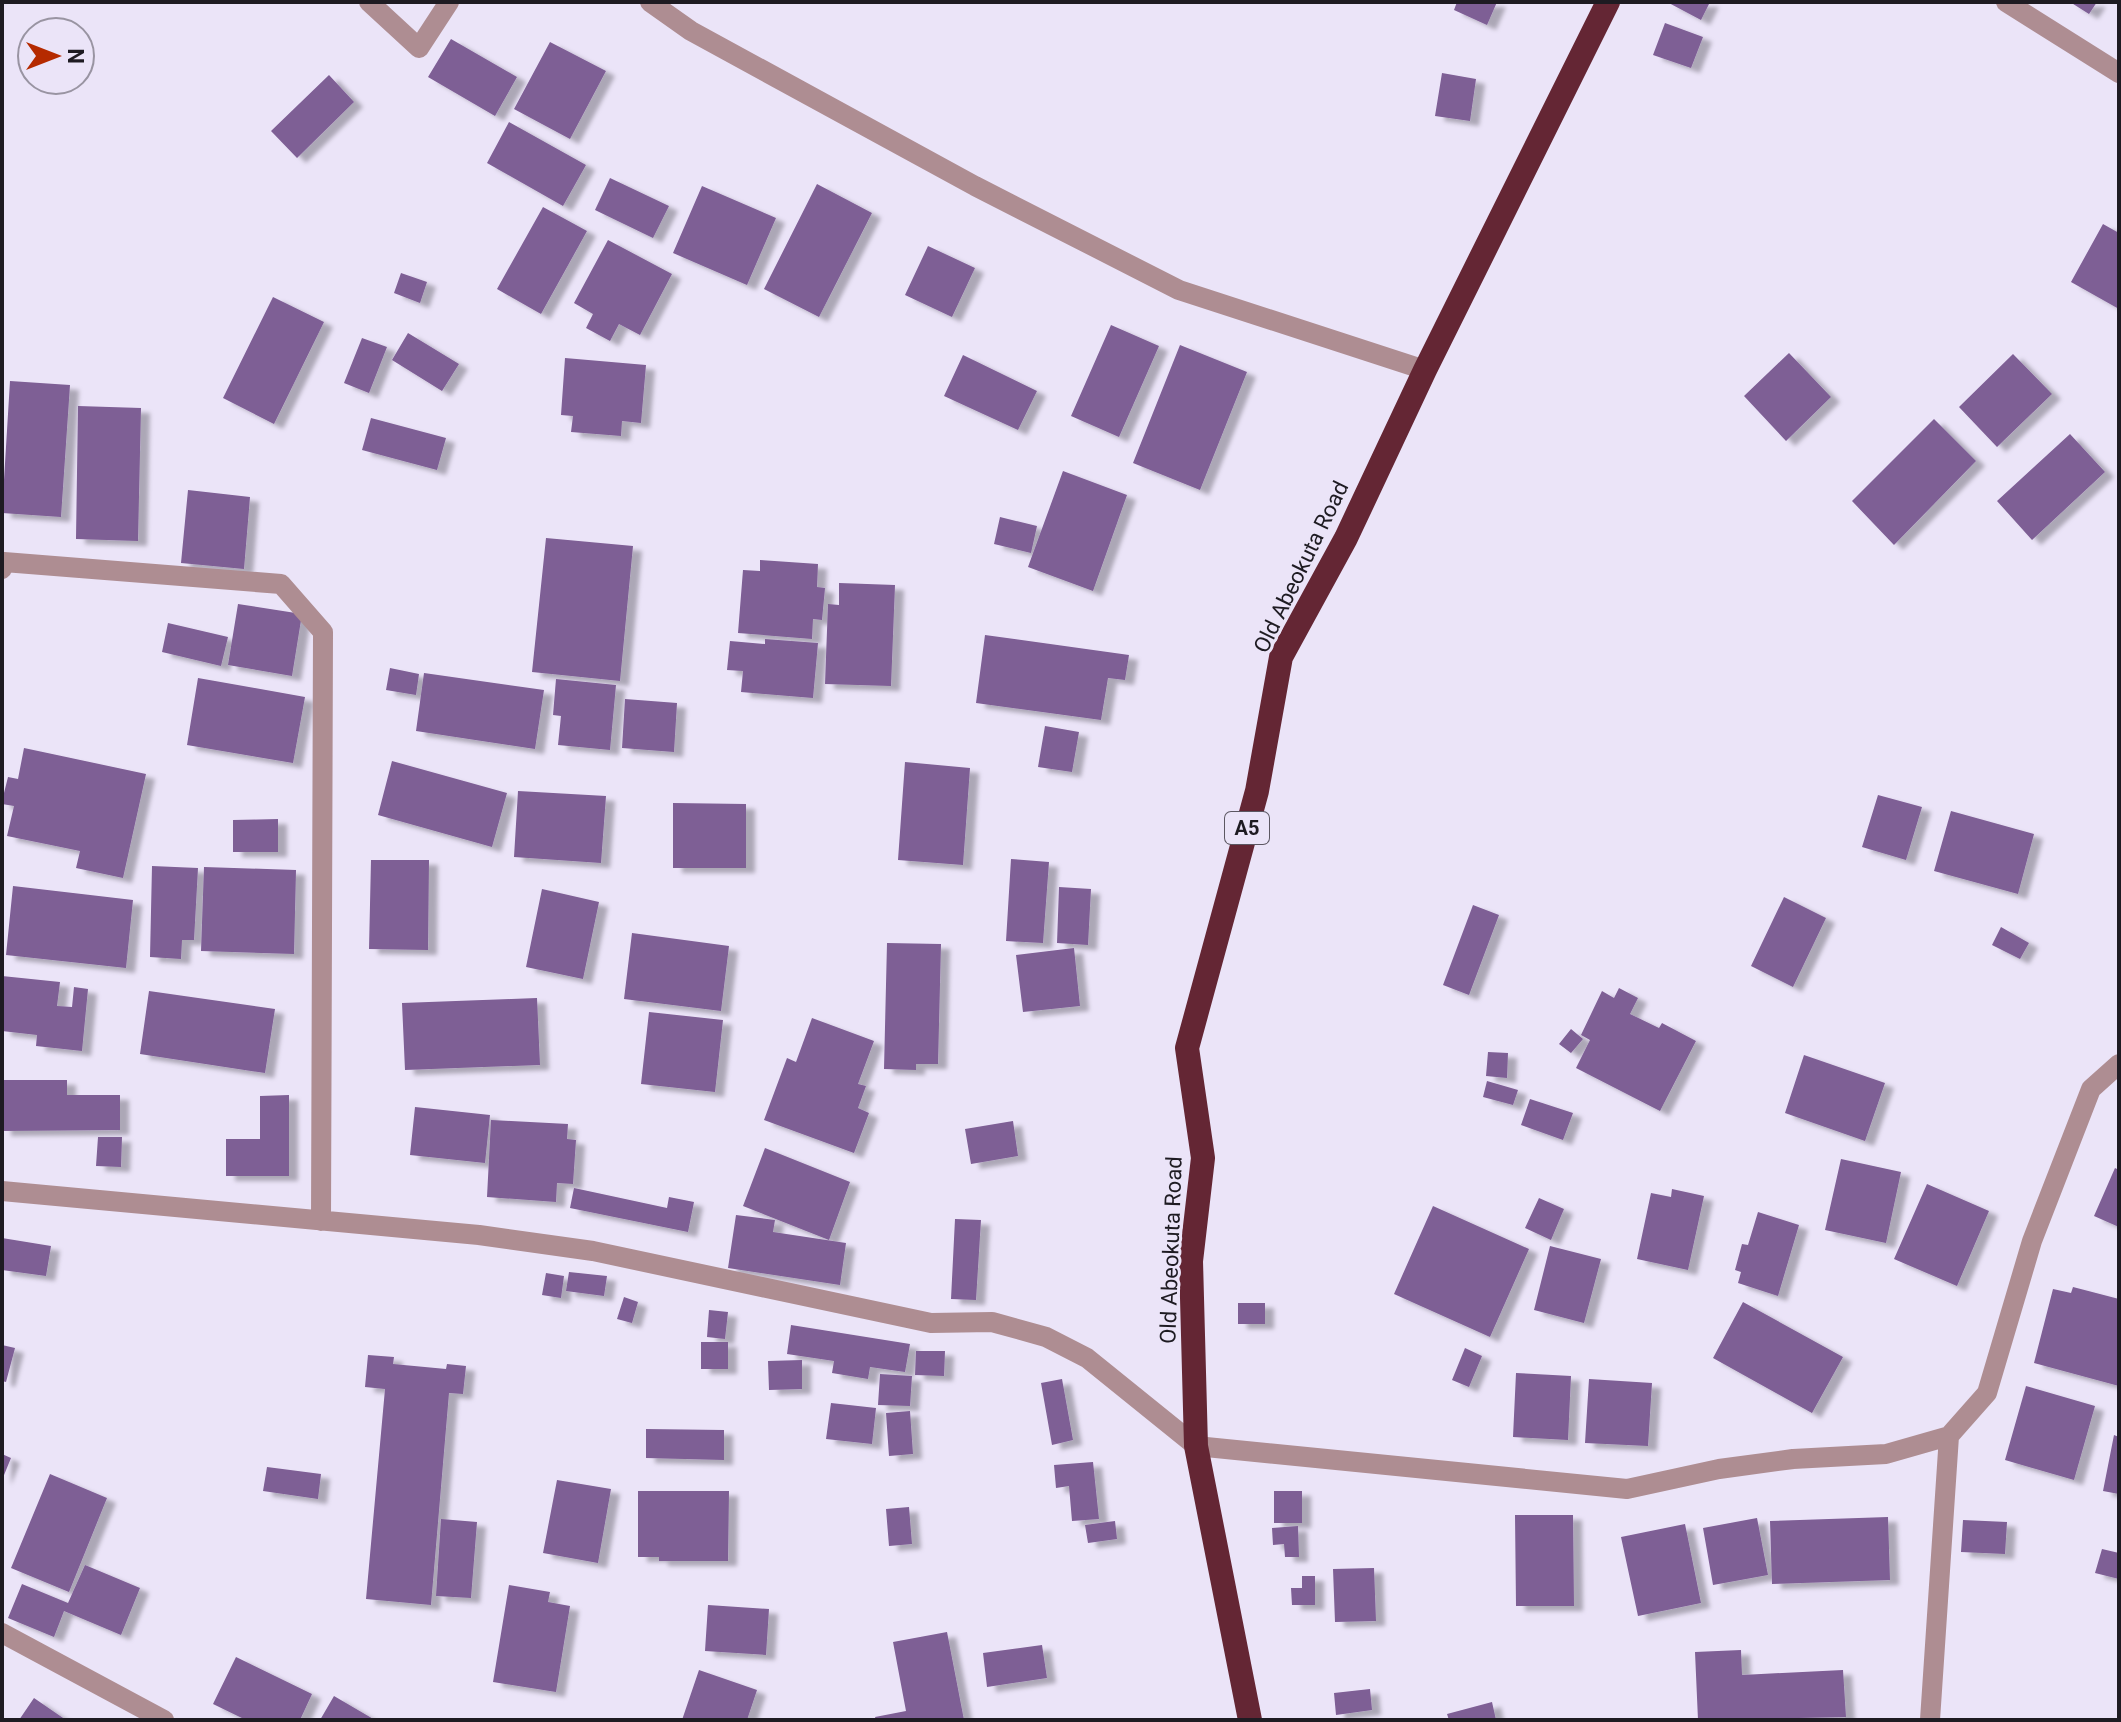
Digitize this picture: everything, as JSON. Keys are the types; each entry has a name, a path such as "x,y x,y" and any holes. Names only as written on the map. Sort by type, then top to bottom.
{"highway":[{"name":"Old Abeokuta Road","path":"1250,1720 1196,1446 1191,1261 1203,1158 1187,1048 1257,791 1281,657 1346,538 1425,370 1608,2"}],"street":[{"path":"369,2 419,48 449,2"},
{"path":"650,2 691,31 975,186 1179,290 1425,370"},
{"path":"2006,2 2119,73"},
{"path":"2,569 4,562 281,584 323,632 321,1221"},
{"path":"2,1191 479,1235 593,1251 931,1323 992,1322 1046,1337 1087,1358 1196,1446 1627,1489 1719,1469 1793,1459 1886,1454 1949,1436 1987,1393 2032,1241 2091,1089 2119,1064"},
{"path":"1930,1720 1949,1436"},
{"path":"2,1633 164,1720"}],"building":[{"path":"1457,2 1497,2 1487,25 1454,10"},
{"path":"1667,2 1710,2 1701,20"},
{"path":"2070,2 2097,2 2089,14"},
{"path":"1665,23 1703,37 1691,68 1653,55"},
{"path":"451,39 517,77 495,116 428,77"},
{"path":"550,42 606,71 570,139 514,109"},
{"path":"1442,73 1476,79 1470,121 1435,116"},
{"path":"329,75 354,102 297,158 271,131"},
{"path":"509,122 586,165 563,206 487,163"},
{"path":"610,178 669,206 653,238 595,210"},
{"path":"817,184 872,213 819,317 764,289"},
{"path":"702,186 776,218 747,285 673,253"},
{"path":"543,207 587,231 541,314 497,289"},
{"path":"2103,224 2119,233 2119,309 2071,282"},
{"path":"608,240 672,274 640,335 619,324 610,341 586,328 593,314 574,303"},
{"path":"928,246 975,268 952,317 905,295"},
{"path":"401,273 427,282 420,303 394,293"},
{"path":"273,297 324,322 274,424 223,398"},
{"path":"1111,325 1159,346 1119,437 1071,416"},
{"path":"408,333 459,364 442,391 392,360"},
{"path":"362,338 387,347 369,393 344,383"},
{"path":"1180,345 1247,372 1200,490 1133,463"},
{"path":"1789,353 1831,397 1786,441 1744,396"},
{"path":"2013,354 2052,394 1997,447 1959,407"},
{"path":"963,355 1037,391 1018,430 944,396"},
{"path":"565,358 646,365 641,423 622,421 621,436 571,432 573,416 561,415"},
{"path":"10,381 70,385 61,517 2,513"},
{"path":"78,406 141,408 138,541 76,539"},
{"path":"371,418 446,438 437,470 362,450"},
{"path":"1934,419 1976,461 1894,545 1852,501"},
{"path":"2070,434 2105,472 2032,540 1997,501"},
{"path":"1063,471 1127,495 1093,591 1028,567"},
{"path":"188,490 250,497 244,569 181,563"},
{"path":"1000,517 1037,526 1031,553 994,544"},
{"path":"546,538 633,546 620,681 532,672"},
{"path":"760,560 818,564 817,587 825,588 822,620 813,619 812,639 738,633 743,570 760,571"},
{"path":"839,583 895,585 891,686 825,684 828,604 839,605"},
{"path":"238,604 302,614 292,676 228,665"},
{"path":"168,623 228,637 221,666 162,652"},
{"path":"985,635 1129,655 1125,680 1108,678 1101,720 976,703"},
{"path":"765,639 818,643 813,698 741,692 743,671 727,670 730,641 765,644"},
{"path":"390,668 419,674 416,695 386,690"},
{"path":"424,673 544,690 535,749 416,731"},
{"path":"198,678 305,697 293,763 187,745"},
{"path":"556,679 616,685 610,750 558,745 561,716 553,715"},
{"path":"625,699 677,703 674,752 622,748"},
{"path":"1045,726 1079,732 1072,772 1038,767"},
{"path":"24,748 146,774 123,878 76,868 80,851 7,836 14,806 2,804 2,801 8,777 18,779"},
{"path":"392,761 507,793 492,847 378,815"},
{"path":"905,762 970,768 963,865 898,860"},
{"path":"518,791 606,796 601,863 514,857"},
{"path":"1878,795 1922,807 1906,860 1862,847"},
{"path":"673,803 746,804 746,868 673,868"},
{"path":"1951,811 2034,834 2018,894 1934,871"},
{"path":"278,819 278,852 233,852 233,820"},
{"path":"1011,859 1049,862 1043,943 1006,941"},
{"path":"371,860 429,860 428,950 369,949"},
{"path":"152,866 198,868 194,940 182,940 181,959 150,957"},
{"path":"204,867 296,870 294,954 201,951"},
{"path":"13,886 133,900 126,968 6,955"},
{"path":"1059,887 1091,889 1088,945 1057,943"},
{"path":"542,889 599,902 583,979 526,967"},
{"path":"1784,897 1826,918 1793,987 1751,966"},
{"path":"1473,905 1499,915 1469,995 1443,985"},
{"path":"2001,927 2029,943 2020,959 1992,945"},
{"path":"632,933 729,946 721,1011 624,999"},
{"path":"887,943 941,944 938,1064 916,1064 916,1070 884,1069"},
{"path":"1074,948 1080,1006 1023,1012 1016,955"},
{"path":"2,976 60,982 57,1006 72,1007 74,987 88,989 82,1051 36,1046 37,1035 2,1031"},
{"path":"1619,988 1638,998 1630,1014 1659,1028 1662,1023 1696,1041 1660,1111 1576,1068 1590,1040 1581,1035 1602,991 1614,998"},
{"path":"149,991 275,1009 265,1073 140,1054"},
{"path":"537,998 540,1065 405,1070 402,1003"},
{"path":"649,1012 723,1020 715,1092 641,1084"},
{"path":"812,1018 874,1041 858,1084 866,1086 858,1108 869,1113 854,1153 764,1120 787,1058 796,1062"},
{"path":"1571,1029 1583,1039 1571,1053 1559,1044"},
{"path":"1488,1052 1508,1053 1507,1078 1486,1076"},
{"path":"1804,1055 1885,1083 1865,1141 1785,1113"},
{"path":"2,1080 67,1080 67,1095 120,1095 120,1130 2,1131"},
{"path":"1487,1081 1518,1090 1513,1105 1483,1097"},
{"path":"289,1095 289,1176 226,1176 226,1139 260,1139 260,1096"},
{"path":"1530,1099 1573,1113 1563,1140 1521,1125"},
{"path":"415,1107 490,1115 485,1163 410,1155"},
{"path":"491,1120 568,1124 567,1139 576,1140 573,1184 557,1183 556,1202 487,1197"},
{"path":"1013,1121 1018,1156 971,1164 965,1129"},
{"path":"98,1137 122,1137 121,1167 96,1166"},
{"path":"765,1148 850,1182 829,1240 743,1206"},
{"path":"1841,1159 1901,1172 1886,1243 1825,1230"},
{"path":"2115,1168 2119,1170 2119,1227 2094,1216"},
{"path":"1927,1184 1989,1211 1957,1286 1894,1259"},
{"path":"574,1188 667,1208 669,1197 694,1202 688,1232 570,1208"},
{"path":"1672,1189 1704,1196 1688,1270 1637,1259 1651,1193 1671,1197"},
{"path":"1539,1198 1564,1209 1551,1240 1525,1228"},
{"path":"1433,1206 1529,1249 1490,1337 1394,1294"},
{"path":"1758,1212 1799,1225 1778,1296 1738,1283 1741,1272 1735,1270 1742,1244 1748,1245"},
{"path":"736,1215 775,1220 773,1232 846,1243 840,1285 728,1268"},
{"path":"955,1219 981,1220 976,1300 951,1299"},
{"path":"2,1238 51,1246 46,1276 2,1270"},
{"path":"1550,1246 1601,1259 1584,1323 1534,1310"},
{"path":"569,1272 607,1276 604,1296 566,1291"},
{"path":"546,1273 564,1276 561,1298 542,1295"},
{"path":"2073,1287 2119,1299 2119,1386 2034,1363 2053,1289 2071,1293"},
{"path":"624,1297 638,1302 632,1323 617,1319"},
{"path":"1743,1302 1843,1357 1812,1413 1713,1358"},
{"path":"1238,1303 1265,1303 1265,1324 1238,1324"},
{"path":"709,1310 728,1312 725,1339 707,1337"},
{"path":"791,1325 910,1344 905,1372 870,1367 868,1379 832,1373 834,1361 787,1354"},
{"path":"701,1342 728,1342 728,1369 701,1369"},
{"path":"2,1345 15,1348 6,1382 2,1381"},
{"path":"1465,1348 1482,1356 1469,1387 1452,1380"},
{"path":"916,1351 945,1351 944,1376 915,1375"},
{"path":"368,1355 394,1357 393,1364 446,1369 447,1364 466,1366 463,1394 449,1393 431,1605 366,1599 385,1389 365,1387"},
{"path":"802,1360 802,1389 769,1390 768,1361"},
{"path":"1516,1373 1571,1376 1568,1440 1513,1437"},
{"path":"880,1374 912,1376 910,1406 878,1405"},
{"path":"1062,1379 1073,1440 1052,1445 1041,1383"},
{"path":"1589,1379 1652,1383 1648,1446 1585,1443"},
{"path":"2026,1386 2095,1406 2074,1480 2005,1460"},
{"path":"831,1403 876,1408 872,1444 826,1439"},
{"path":"910,1411 913,1454 889,1456 886,1413"},
{"path":"646,1429 724,1430 724,1460 646,1458"},
{"path":"2114,1435 2119,1437 2119,1494 2103,1491"},
{"path":"2,1454 11,1458 2,1480"},
{"path":"1093,1462 1099,1519 1072,1521 1069,1486 1056,1488 1054,1465"},
{"path":"267,1467 321,1474 318,1499 263,1491"},
{"path":"50,1474 107,1498 69,1592 11,1568"},
{"path":"557,1480 611,1489 598,1563 543,1553"},
{"path":"638,1491 729,1491 728,1561 659,1561 659,1557 638,1557"},
{"path":"1274,1491 1302,1491 1302,1523 1274,1523"},
{"path":"909,1507 912,1544 889,1546 886,1509"},
{"path":"1515,1515 1573,1515 1574,1606 1516,1606"},
{"path":"1888,1517 1890,1580 1772,1584 1770,1521"},
{"path":"1757,1518 1768,1575 1713,1585 1703,1528"},
{"path":"441,1519 477,1522 471,1598 436,1596"},
{"path":"1963,1520 2007,1522 2005,1554 1961,1552"},
{"path":"1115,1521 1117,1539 1088,1543 1085,1525"},
{"path":"1685,1524 1701,1603 1638,1616 1621,1537"},
{"path":"1298,1526 1299,1557 1285,1557 1284,1544 1273,1545 1272,1528"},
{"path":"2102,1549 2119,1553 2119,1579 2095,1573"},
{"path":"85,1565 140,1588 121,1635 64,1611 54,1637 8,1618 22,1584 68,1603"},
{"path":"1374,1568 1376,1621 1335,1622 1333,1569"},
{"path":"1302,1576 1315,1576 1315,1605 1292,1605 1291,1588 1302,1588"},
{"path":"509,1585 550,1592 548,1602 570,1606 556,1692 493,1682"},
{"path":"708,1605 769,1609 766,1655 705,1651"},
{"path":"947,1632 964,1720 876,1720 875,1717 906,1711 893,1642"},
{"path":"1042,1645 1047,1678 987,1687 983,1653"},
{"path":"1741,1650 1742,1675 1843,1670 1846,1717 1698,1720 1695,1652"},
{"path":"236,1657 312,1694 300,1720 246,1720 213,1704"},
{"path":"699,1670 757,1690 747,1720 682,1720"},
{"path":"1370,1689 1372,1710 1336,1715 1334,1693"},
{"path":"334,1696 375,1720 320,1720"},
{"path":"34,1698 66,1720 19,1720"},
{"path":"1492,1702 1496,1720 1449,1720 1447,1714"}]}
